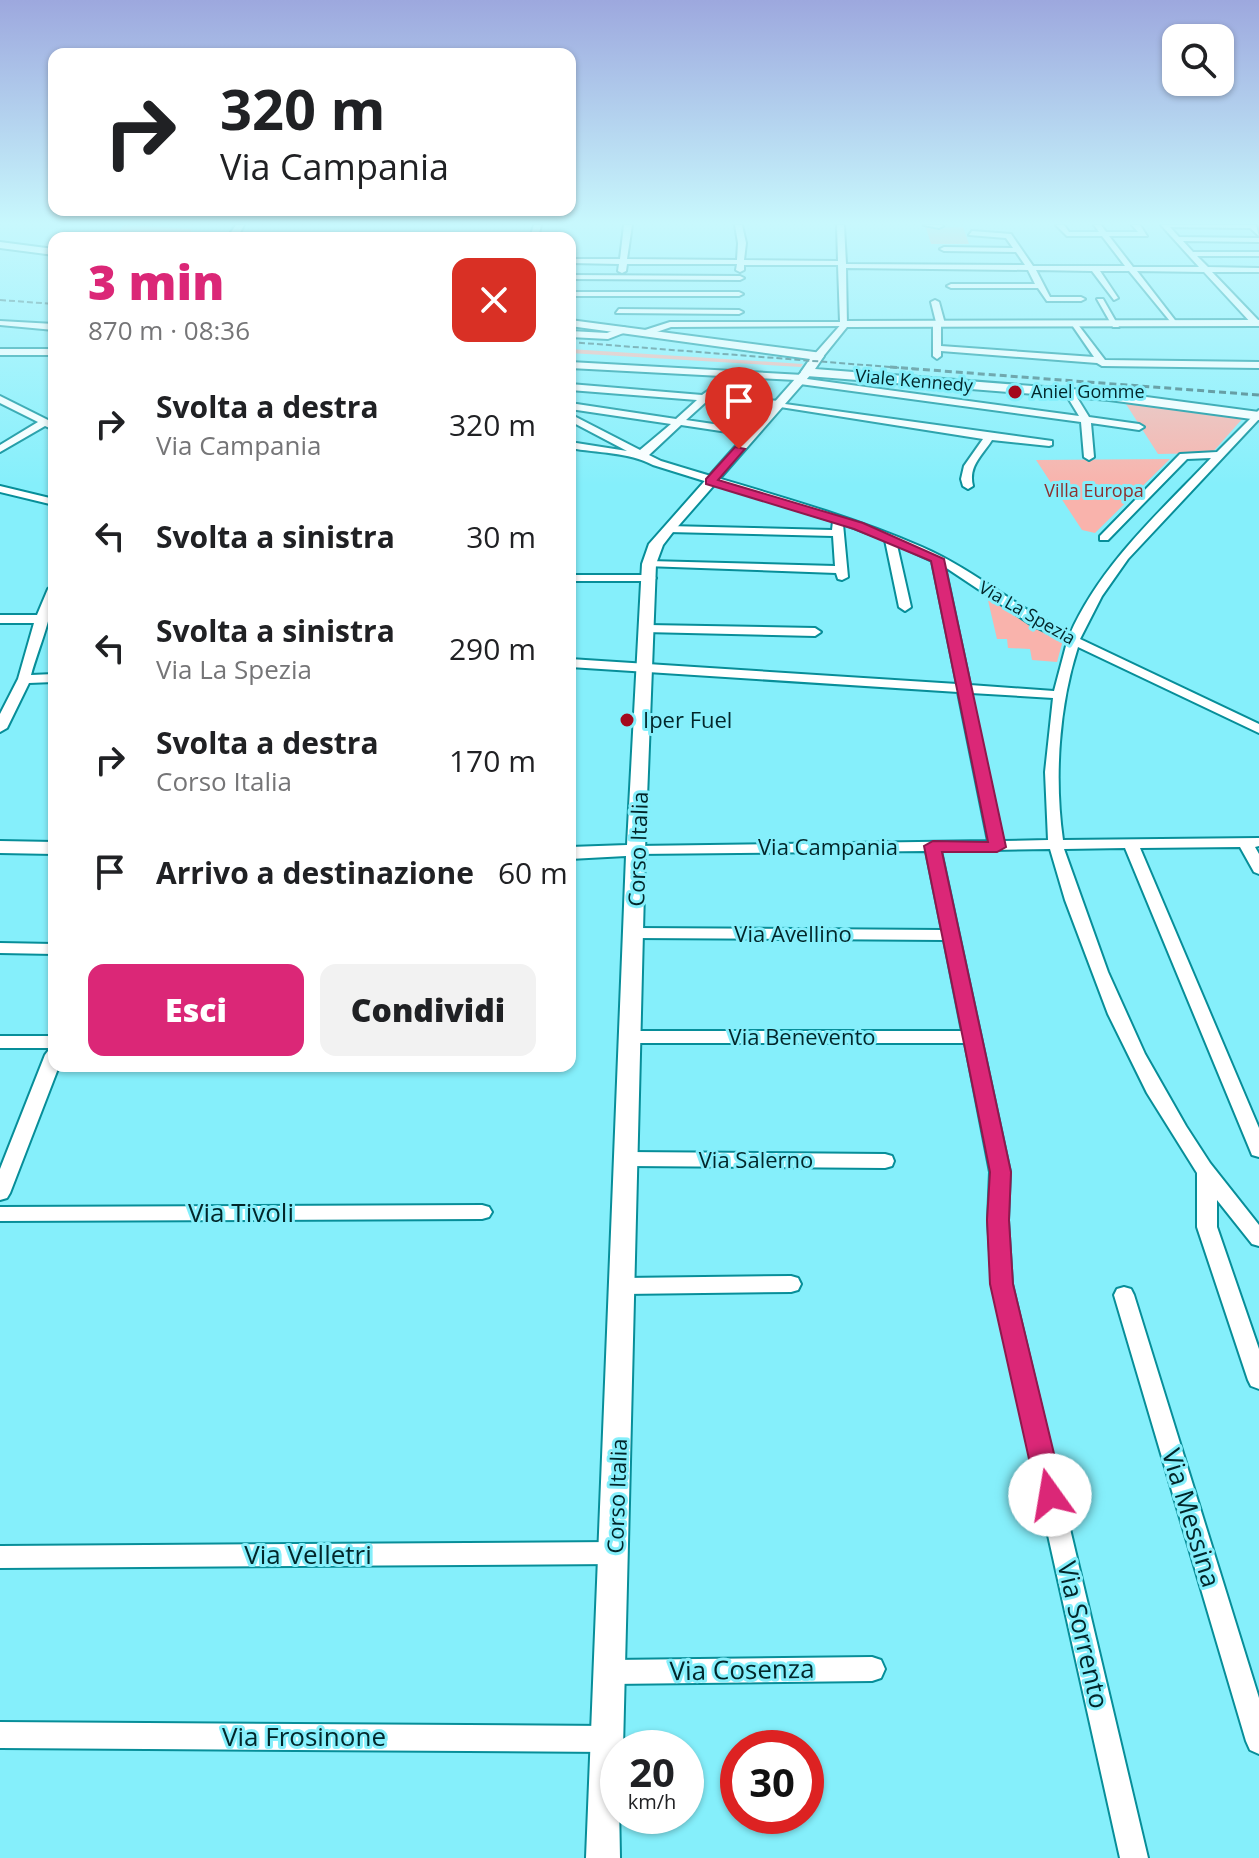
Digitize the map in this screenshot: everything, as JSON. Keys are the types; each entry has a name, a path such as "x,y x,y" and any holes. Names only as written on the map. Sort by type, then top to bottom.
{"main road":[{"name":"Viale Kennedy","path":"576,324 645,333 807,372 1070,393 1258,415"}],"street":[{"path":"576,334 608,336 620,329 619,312"},
{"path":"704,312 739,312 738,325"},
{"path":"844,312 844,324"},
{"path":"937,312 938,352 1098,360 1109,364 1259,365"},
{"path":"1107,312 1116,325"},
{"path":"1165,312 1174,324"},
{"path":"0,323 48,327"},
{"path":"645,333 664,326 1258,323"},
{"name":"Corso Italia","path":"609,1730 636,850 650,571 656,544 779,405 844,324"},
{"path":"1076,325 1098,360"},
{"path":"0,352 48,352"},
{"path":"576,365 730,374 807,372 1139,427"},
{"path":"576,446 624,454 649,451 739,365"},
{"path":"576,387 707,396 1049,443"},
{"path":"1070,393 1086,420 1089,457"},
{"path":"2,403 48,421"},
{"path":"576,407 754,433"},
{"path":"1120,541 1221,455 1258,415"},
{"name":"Via La Spezia","path":"576,420 640,454 710,482 837,519 937,559 1036,622 1259,729"},
{"path":"0,449 48,421"},
{"path":"968,486 964,476 967,466 989,437"},
{"path":"1221,455 1184,456 1120,541 1107,579 1073,640 1061,695 1053,761 1053,811 1057,847 1096,967 1137,1060 1169,1118 1259,1239"},
{"path":"0,489 48,501"},
{"path":"576,581 650,571 841,573 837,519"},
{"path":"668,529 838,533"},
{"path":"890,538 905,607"},
{"path":"937,559 997,847"},
{"path":"1,726 22,685 48,604"},
{"path":"0,619 42,619"},
{"path":"648,629 815,632"},
{"path":"576,663 1061,695"},
{"path":"0,691 48,679"},
{"path":"1252,842 1259,869"},
{"name":"Via Campania","path":"636,850 1057,847 1252,842"},
{"path":"1131,845 1259,1150"},
{"name":"Via Sorrento","path":"933,846 1000,1172 998,1220 1002,1284 1134,1858"},
{"path":"0,847 48,848"},
{"path":"576,853 636,850"},
{"name":"Via Avellino","path":"635,933 951,935"},
{"path":"0,948 48,949"},
{"name":"Via Benevento","path":"632,1037 972,1037"},
{"path":"0,1042 48,1042"},
{"path":"0,1193 10,1148 48,1069"},
{"name":"Via Salerno","path":"627,1159 885,1161"},
{"path":"1207,1171 1207,1227 1259,1380"},
{"name":"Via Tivoli","path":"0,1214 482,1212"},
{"path":"623,1286 791,1284"},
{"name":"Via Messina","path":"1124,1295 1259,1741"},
{"name":"Via Velletri","path":"0,1557 615,1553"},
{"name":"Via Cosenza","path":"611,1672 872,1669"},
{"name":"Via Frosinone","path":"0,1735 600,1739"},
{"name":"Corso Italia","path":"603,1858 604,1834"}],"green space":[{"path":"576,349 803,364 801,367 576,353"},
{"path":"1124,401 1244,417 1212,453 1158,454"},
{"name":"Villa Europa","path":"1170,459 1095,533 1082,530 1036,460"},
{"path":"987,596 1063,640 1057,662 1032,660 1030,649 1008,648 1007,639 997,639"}],"railway":[{"path":"576,342 903,368"},
{"path":"890,367 903,368"},
{"path":"903,368 1259,395"},
{"path":"903,368 916,369"}],"place":[{"name":"Aniel Gomme","path":"1015,392"},
{"name":"Iper Fuel","path":"627,720"}],"route":[{"path":"739,449 710,482 859,526 937,559 997,847 933,846 1000,1172 998,1220 1002,1284 1050,1495"}]}
